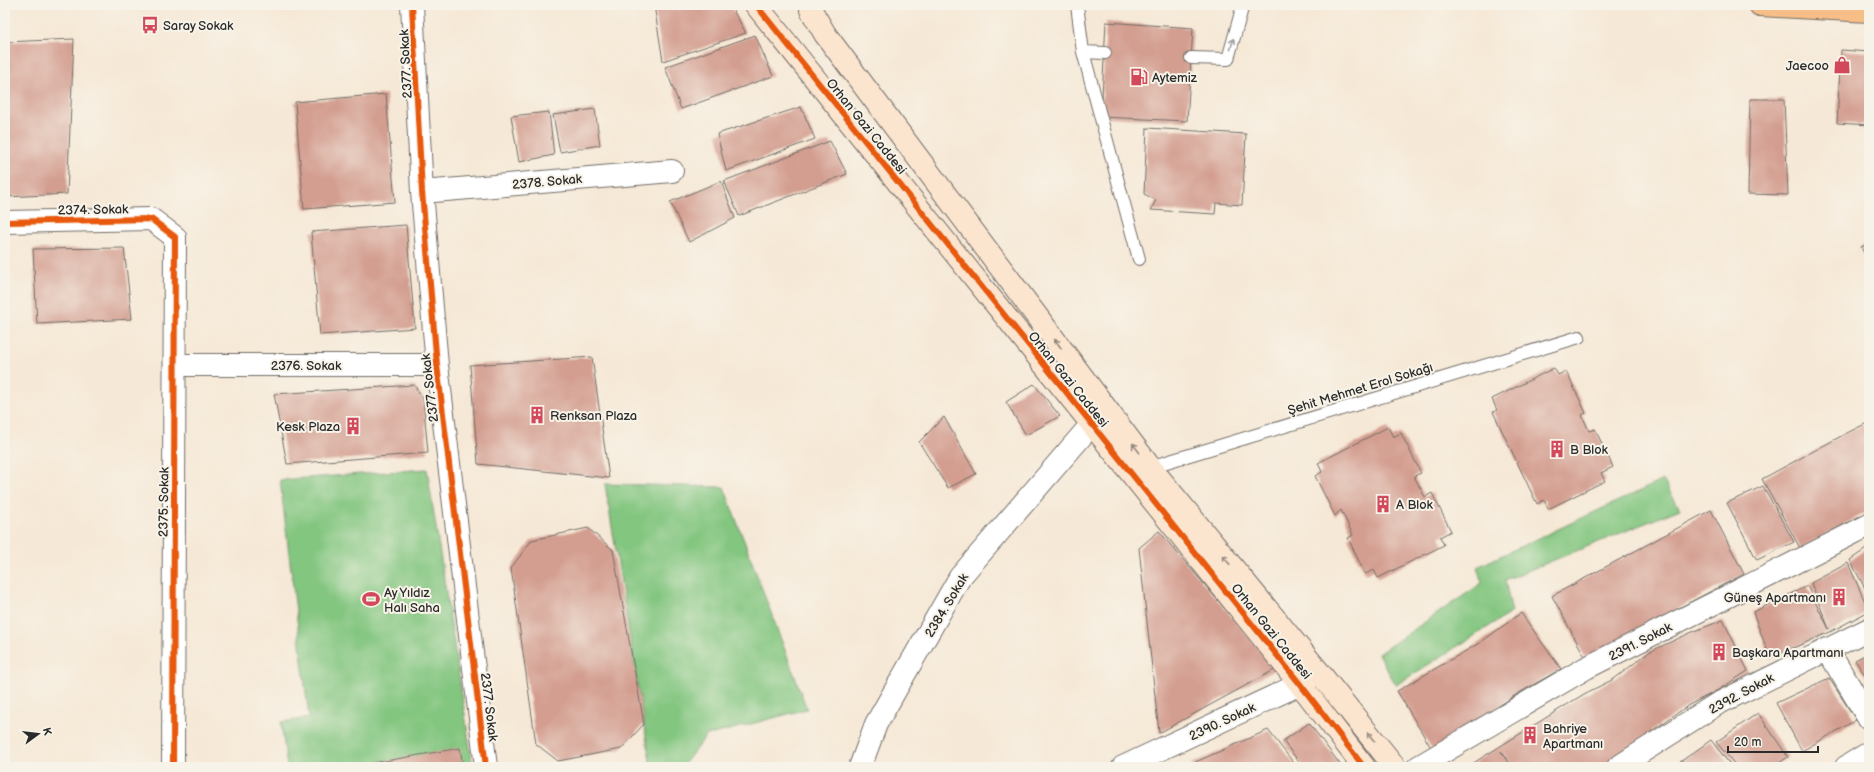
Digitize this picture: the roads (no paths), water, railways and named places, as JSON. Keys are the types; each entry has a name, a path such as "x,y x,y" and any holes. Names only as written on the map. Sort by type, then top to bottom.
{"main road":[{"path":"1760,5 1869,11"}],"street":[{"name":"2377. Sokak","path":"412,5 422,192 437,365 486,767"},
{"name":"Orhan Gazi Caddesi","path":"756,5 1300,684 1364,767"},
{"name":"Orhan Gazi Caddesi","path":"811,5 810,10 825,34 1150,467 1395,767"},
{"name":"2378. Sokak","path":"422,192 672,171"},
{"name":"2374. Sokak","path":"5,222 150,219 175,237"},
{"name":"2375. Sokak","path":"173,767 175,237"},
{"name":"2376. Sokak","path":"175,365 437,365"},
{"name":"2384. Sokak","path":"860,767 876,724 960,577 1091,425"},
{"name":"2391. Sokak","path":"1418,767 1586,668 1869,525"},
{"name":"2392. Sokak","path":"1618,767 1717,704 1869,629"},
{"path":"1827,649 1869,719"},
{"name":"2390. Sokak","path":"1123,767 1300,684 1318,671"},
{"path":"1846,767 1869,753"}],"lane":[{"path":"1077,5 1083,52 1138,259"},
{"path":"1191,58 1228,59 1243,5"},
{"path":"1083,52 1105,53"},
{"name":"Şehit Mehmet Erol Sokağı","path":"1150,467 1579,336"}],"place":[{"name":"Saray Sokak","path":"150,25"},
{"name":"Jaecoo","path":"1842,65"},
{"name":"Aytemiz","path":"1139,77"},
{"name":"Renksan Plaza","path":"537,415"},
{"name":"Kesk Plaza","path":"353,426"},
{"name":"B Blok","path":"1557,449"},
{"name":"A Blok","path":"1383,504"},
{"name":"Güneş Apartmanı","path":"1839,597"},
{"name":"Ay Yıldız Halı Saha","path":"371,599"},
{"name":"Başkara Apartmanı","path":"1719,652"},
{"name":"Bahriye Apartmanı","path":"1530,735"}]}
